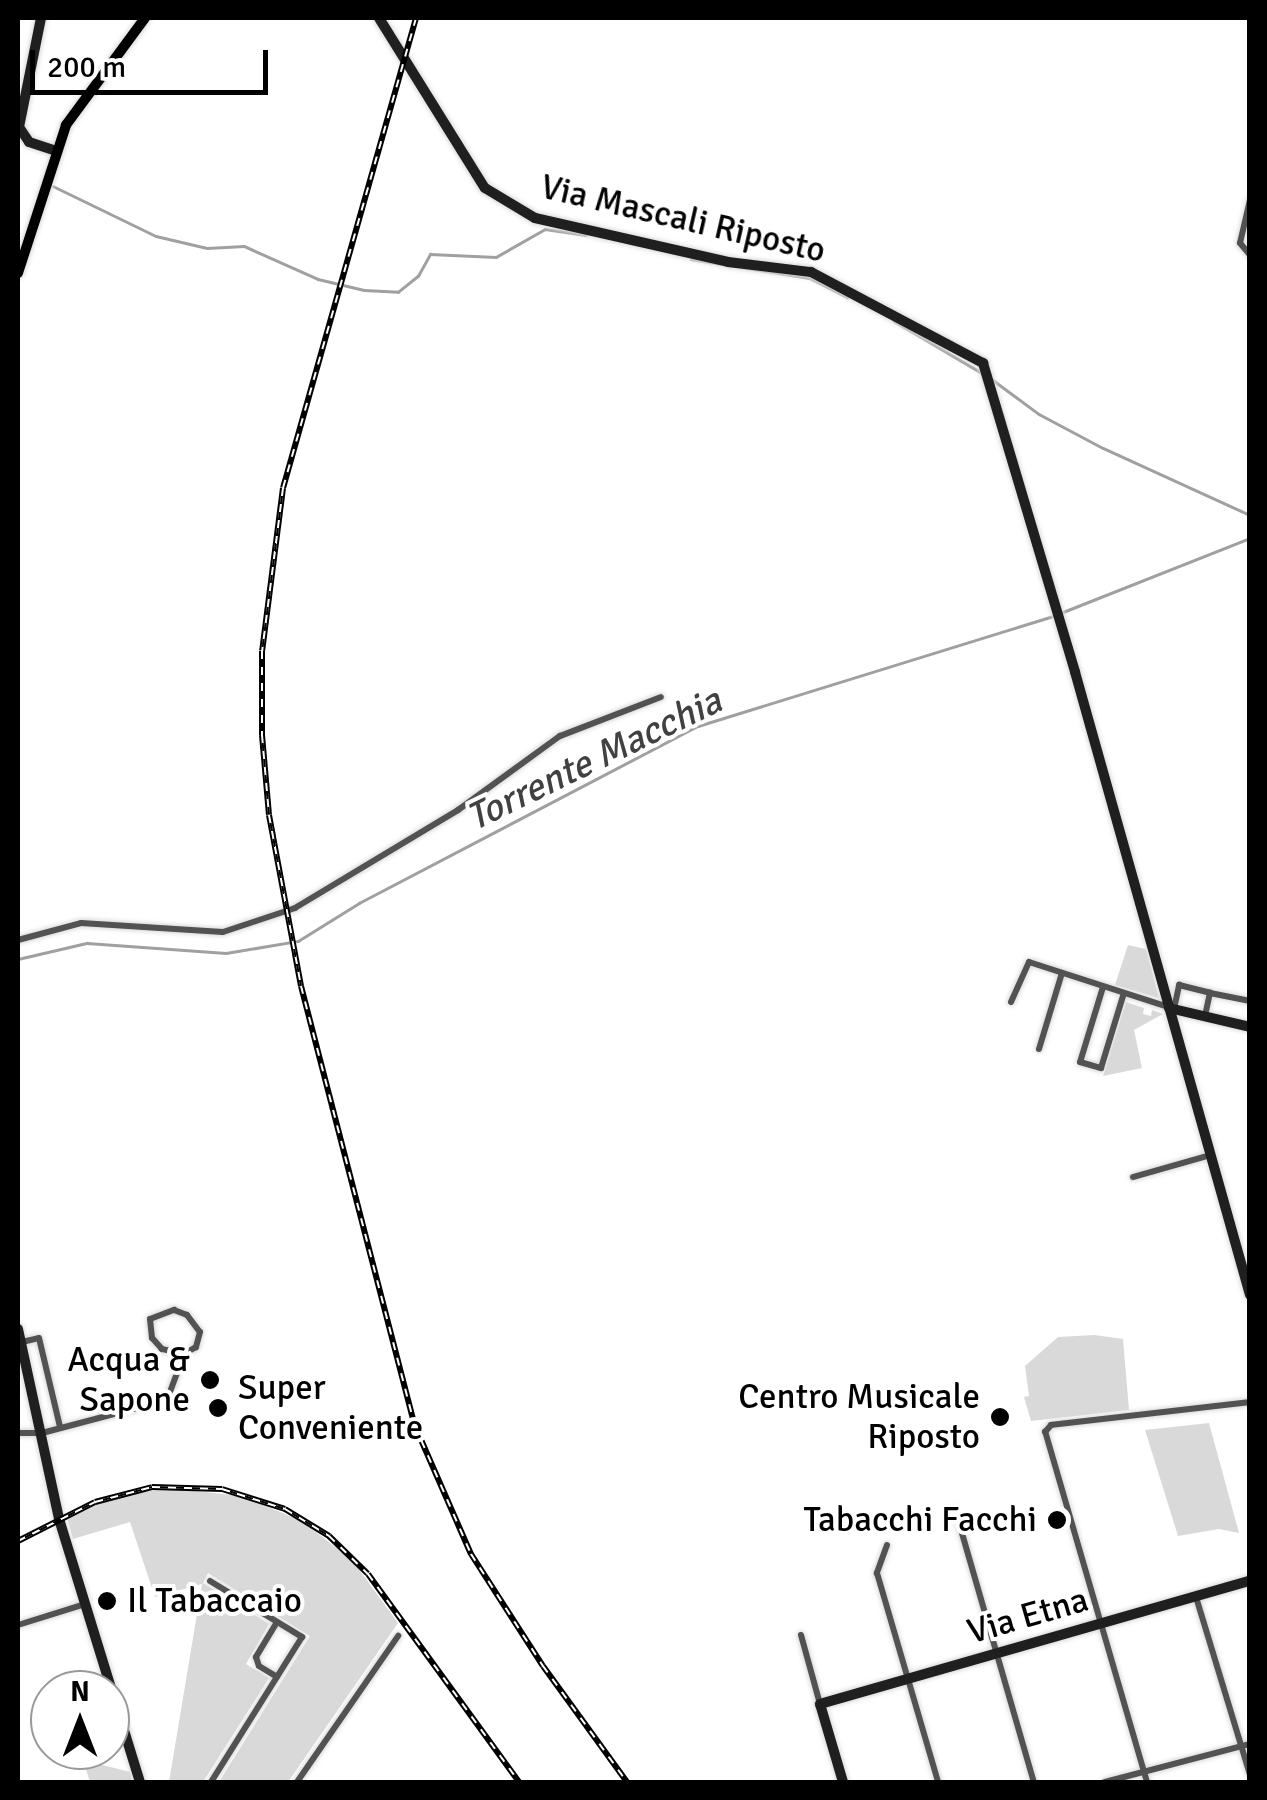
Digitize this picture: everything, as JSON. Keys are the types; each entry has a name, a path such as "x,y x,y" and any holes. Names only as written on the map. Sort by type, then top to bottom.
{"main road":[{"path":"18,273 56,151 75,109 145,18"}],"street":[{"path":"41,18 18,123 20,138 56,151"},
{"name":"Via Mascali Riposto","path":"379,18 485,188 535,218 728,262 811,272 977,358 988,374 1171,1008"},
{"path":"1250,200 1240,243 1250,255"},
{"path":"18,940 54,927 93,922 224,932 294,908 458,810 560,736 661,697"},
{"path":"1011,1002 1029,962 1171,1008 1248,1027 1250,1014"},
{"path":"1039,1049 1062,973"},
{"path":"1250,1001 1180,985 1171,1008 1250,1295"},
{"path":"1103,986 1080,1062 1101,1068 1124,993"},
{"path":"1205,1016 1210,993"},
{"path":"1133,1177 1210,1155"},
{"path":"18,1433 42,1436 60,1427 167,1400 184,1354 200,1340 197,1324 174,1310 150,1319 155,1345 184,1354"},
{"path":"18,1329 59,1519 140,1782"},
{"path":"21,1342 38,1338 60,1427"},
{"path":"1146,1782 1047,1428 1250,1402"},
{"path":"955,1509 1034,1782"},
{"path":"887,1545 877,1572 938,1782"},
{"path":"210,1580 302,1638 212,1782"},
{"name":"Via Etna","path":"820,1704 1250,1581"},
{"path":"1196,1597 1250,1775"},
{"path":"18,1625 86,1604"},
{"path":"277,1622 256,1657 260,1666 278,1677"},
{"path":"801,1634 844,1782"},
{"path":"297,1782 398,1636"},
{"path":"1106,1782 1250,1744"}],"shaded area":[{"path":"1128,945 1146,949 1159,998 1115,985"},
{"path":"1126,1002 1144,1008 1143,1014 1151,1016 1152,1010 1163,1014 1134,1030 1142,1068 1103,1076"},
{"path":"1094,1335 1123,1339 1129,1410 1031,1421 1024,1397 1029,1396 1025,1366 1058,1337"},
{"path":"1209,1423 1239,1533 1219,1529 1178,1536 1145,1430"},
{"path":"167,1488 241,1496 302,1521 353,1561 398,1623 288,1782 219,1782 310,1636 208,1573 203,1583 269,1624 246,1664 269,1678 203,1782 169,1782 202,1584 155,1597 130,1522 73,1539 67,1517 107,1499"},
{"path":"86,1770 130,1772 133,1782 90,1782"}],"waterway":[{"path":"53,186 156,236 207,248 244,246 318,279 364,290 398,292 418,276 430,254 496,257 545,229 586,235"},
{"path":"691,259 810,278 847,297"},
{"path":"894,321 982,373"},
{"path":"993,380 1039,414 1103,448 1250,515"},
{"name":"Torrente Macchia","path":"1063,612 1250,538"},
{"name":"Torrente Macchia","path":"18,959 87,943 226,953 298,941 359,903 698,726 1056,615"}],"railway":[{"path":"416,18 283,488 262,651 262,735 269,815 301,986 415,1426 471,1554 543,1666 627,1782"},
{"path":"18,1541 95,1502 152,1487 222,1489 285,1509 329,1536 368,1574 519,1782"}],"place":[{"name":"Acqua & Sapone","path":"210,1380"},
{"name":"Super Conveniente","path":"218,1408"},
{"name":"Centro Musicale Riposto","path":"1000,1417"},
{"name":"Tabacchi Facchi","path":"1057,1520"},
{"name":"Il Tabaccaio","path":"107,1601"}]}
